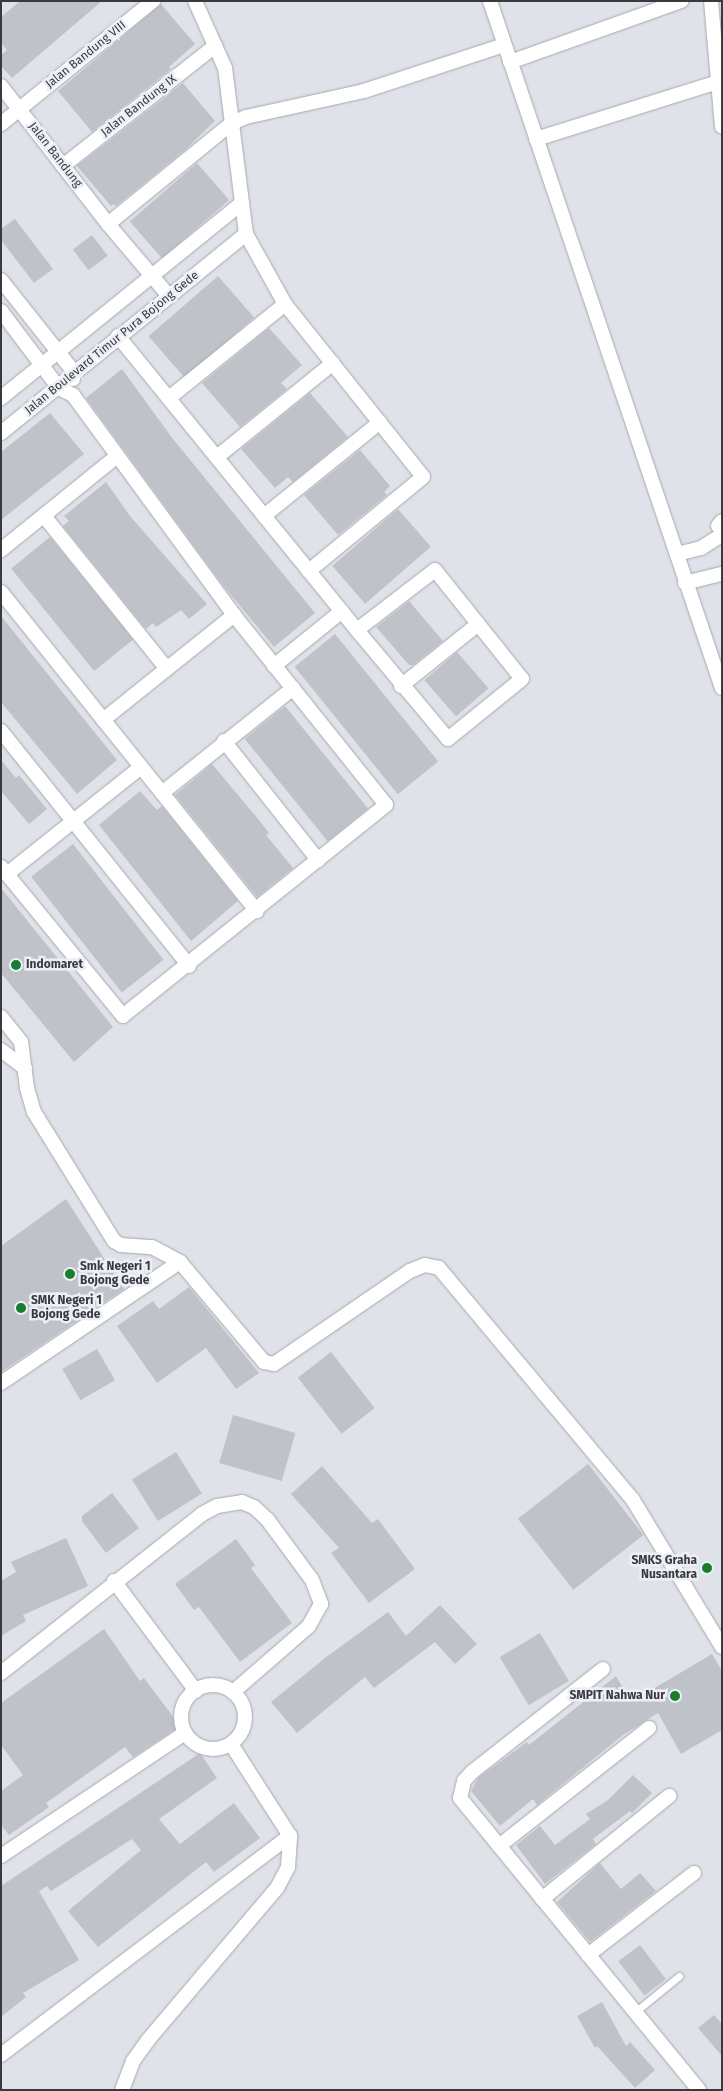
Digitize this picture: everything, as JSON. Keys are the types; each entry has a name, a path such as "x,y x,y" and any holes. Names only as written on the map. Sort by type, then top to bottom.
{"street":[{"name":"Jalan Bandung VIII","path":"1,124 153,1"},
{"path":"194,1 225,68 246,234 285,304 423,477 309,571"},
{"path":"490,1 722,688"},
{"path":"510,62 681,1"},
{"path":"711,1 722,127"},
{"path":"108,224 232,123 257,112 298,106 364,91 504,45"},
{"name":"Jalan Bandung IX","path":"63,166 215,46"},
{"path":"536,139 718,82"},
{"name":"Jalan Bandung","path":"1,86 108,224 168,295"},
{"path":"1,398 242,203"},
{"name":"Jalan Boulevard Timur Pura Bojong Gede","path":"1,433 59,388 73,371 246,234"},
{"path":"1,280 73,371 73,395"},
{"path":"169,398 285,304"},
{"path":"1,311 59,388 73,395 234,615 386,805 189,966 123,1016 4,870 73,821 141,766"},
{"path":"118,336 444,738 452,738 522,679 438,572 431,570 357,630"},
{"path":"216,457 333,363"},
{"path":"264,516 380,422"},
{"path":"1,550 117,456"},
{"path":"44,516 166,669"},
{"path":"676,554 701,548 719,529"},
{"path":"685,582 722,574"},
{"path":"1,592 257,911"},
{"path":"274,666 342,611"},
{"path":"104,720 234,615"},
{"path":"401,686 478,624"},
{"path":"162,793 292,688"},
{"path":"1,731 189,966"},
{"path":"224,741 318,860"},
{"path":"1,1017 21,1042 27,1088 34,1112 114,1241 121,1245 152,1247 180,1262 264,1362 274,1364 410,1271 425,1265 439,1268 634,1500 722,1647"},
{"path":"1,1050 25,1068"},
{"path":"1,1383 180,1262"},
{"path":"1,1673 114,1581 217,1506 242,1502 254,1507 267,1519 312,1580 321,1604 309,1626 234,1692"},
{"path":"114,1581 196,1691"},
{"path":"603,1669 464,1781 460,1798 699,2090"},
{"path":"208,1686 222,1686 234,1692 245,1713 242,1730 231,1744 218,1749 206,1748 194,1743 185,1733 182,1710 196,1691 208,1686"},
{"path":"499,1846 649,1728"},
{"path":"1,1856 185,1733"},
{"path":"122,2090 133,2061 148,2040 277,1888 288,1867 290,1836 231,1744"},
{"path":"542,1899 669,1796"},
{"path":"1,2055 290,1836"},
{"path":"588,1955 694,1873"}],"lane":[{"path":"635,2012 679,1976"}],"building":[{"path":"20,1 102,1 12,78 1,66 1,55 7,50 1,43 1,17"},
{"path":"161,4 195,44 169,67 171,69 92,132 58,91"},
{"path":"183,83 215,121 186,149 116,206 114,204 111,206 77,166"},
{"path":"197,163 229,200 162,258 130,221"},
{"path":"15,219 53,269 34,283 1,240 1,229"},
{"path":"92,235 108,256 88,270 73,249"},
{"path":"218,276 254,318 185,378 149,336"},
{"path":"269,328 302,365 281,383 287,389 240,427 202,383"},
{"path":"122,369 173,439 315,613 274,647 222,584 86,398"},
{"path":"310,393 348,437 293,482 288,477 275,488 241,449"},
{"path":"50,413 84,454 1,520 1,452"},
{"path":"360,450 390,486 384,492 387,495 338,535 304,495"},
{"path":"106,482 130,516 207,604 189,619 181,610 156,627 153,623 146,629 63,526 69,521 64,516"},
{"path":"398,509 431,547 365,604 332,566"},
{"path":"50,537 133,640 94,671 11,568"},
{"path":"409,601 443,641 413,665 409,665 376,627"},
{"path":"1,616 117,760 77,794 1,702"},
{"path":"335,634 438,761 398,794 295,667"},
{"path":"457,652 488,688 456,716 425,680"},
{"path":"285,706 368,809 328,841 245,739"},
{"path":"1,760 16,778 19,775 47,809 29,824 1,791"},
{"path":"212,764 259,820 269,833 266,835 293,868 257,897 175,795"},
{"path":"140,791 157,810 162,806 238,901 191,941 99,825"},
{"path":"73,844 164,960 122,992 31,877"},
{"path":"1,888 113,1027 74,1062 1,973"},
{"path":"66,1199 124,1289 1,1372 1,1246"},
{"path":"189,1287 259,1373 236,1389 206,1348 157,1383 117,1326 153,1301 159,1309"},
{"path":"97,1349 115,1380 80,1400 62,1369"},
{"path":"331,1352 375,1408 342,1434 298,1378"},
{"path":"233,1415 295,1433 282,1481 219,1463"},
{"path":"176,1452 202,1494 158,1521 132,1480"},
{"path":"588,1464 643,1535 573,1590 518,1519"},
{"path":"322,1466 372,1523 378,1519 415,1569 369,1603 331,1553 339,1548 291,1494"},
{"path":"112,1493 139,1528 106,1553 82,1521 82,1516"},
{"path":"66,1538 88,1586 23,1615 26,1621 1,1636 1,1581 16,1572 11,1562"},
{"path":"236,1539 255,1565 251,1568 292,1623 240,1662 199,1607 194,1610 175,1584"},
{"path":"440,1605 477,1644 455,1664 435,1642 374,1688 365,1677 297,1733 271,1702 325,1658 388,1612 406,1636"},
{"path":"104,1629 140,1681 144,1678 180,1726 133,1757 125,1747 46,1803 49,1807 9,1835 1,1825 1,1791 23,1775 1,1745 1,1703"},
{"path":"540,1633 569,1681 529,1705 500,1657"},
{"path":"712,1654 722,1671 722,1730 681,1754 658,1713 623,1735 537,1805 533,1799 500,1826 471,1791 478,1778 527,1742 529,1745 616,1676 631,1702"},
{"path":"200,1753 217,1778 159,1819 180,1844 234,1803 260,1838 214,1872 206,1862 98,1947 68,1911 141,1850 132,1839 51,1891 47,1886 39,1891 79,1960 23,1993 26,1997 1,2017 1,1886"},
{"path":"633,1775 652,1793 632,1813 630,1811 593,1839 596,1844 545,1884 516,1845 540,1826 555,1845 590,1819 586,1814 608,1800"},
{"path":"600,1863 621,1889 640,1873 656,1891 590,1942 557,1902"},
{"path":"640,1945 666,1979 644,1996 618,1961"},
{"path":"602,2002 626,2046 630,2042 655,2070 635,2088 597,2046 595,2048 577,2016"},
{"path":"714,2015 722,2024 722,2056 698,2028"}],"place":[{"name":"Indomaret","path":"16,965"},
{"name":"Smk Negeri 1 Bojong Gede","path":"70,1274"},
{"name":"SMK Negeri 1 Bojong Gede","path":"21,1308"},
{"name":"SMKS Graha Nusantara","path":"707,1568"},
{"name":"SMPIT Nahwa Nur","path":"675,1696"}]}
